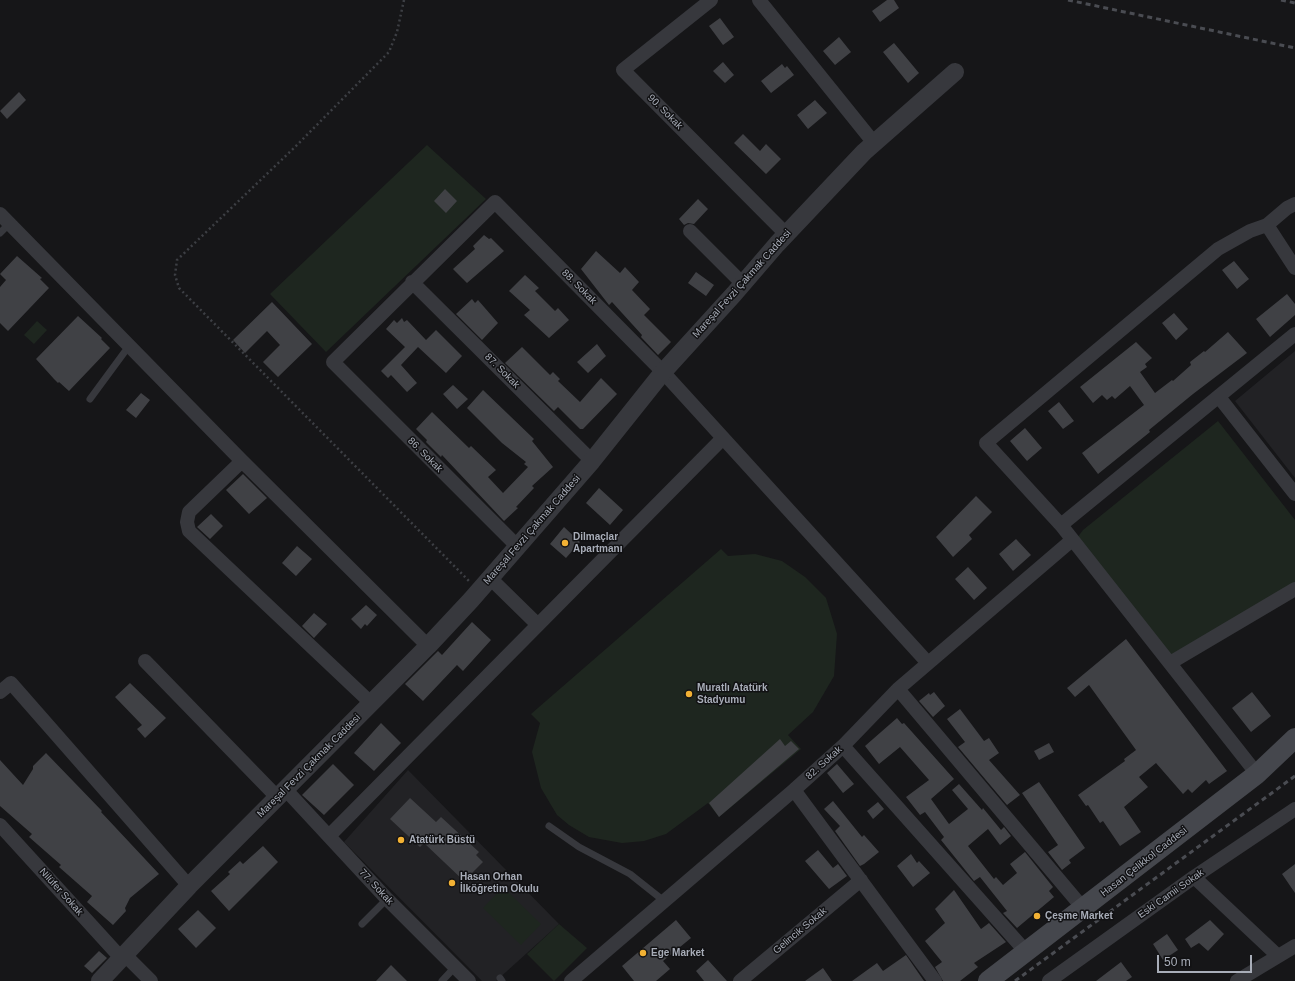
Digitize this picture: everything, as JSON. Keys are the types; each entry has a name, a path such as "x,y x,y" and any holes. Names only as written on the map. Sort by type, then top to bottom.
{"main road":[{"name":"Hasan Çelikkol Caddesi","path":"988,981 1257,774 1295,738"}],"street":[{"name":"90. Sokak","path":"712,0 624,70 786,234"},
{"path":"759,0 874,143"},
{"name":"Mareşal Fevzi Çakmak Caddesi","path":"100,981 189,886 428,646 485,585 592,461 663,372 786,234 874,143 955,72"},
{"name":"88. Sokak","path":"412,282 495,202 663,372 928,663"},
{"path":"1257,774 1061,526 986,443 1218,249 1250,232 1267,226 1287,208 1295,204"},
{"path":"3,224 129,346 428,646"},
{"path":"1267,226 1295,268"},
{"path":"690,231 743,284"},
{"name":"86. Sokak","path":"412,282 333,362 518,547"},
{"name":"87. Sokak","path":"412,282 592,461"},
{"path":"1061,526 1295,334"},
{"path":"1219,397 1295,494"},
{"path":"329,836 723,438"},
{"path":"242,461 189,512 187,522 189,531 370,703"},
{"name":"82. Sokak","path":"571,981 794,790 843,746 898,689 1072,540"},
{"path":"485,585 538,625"},
{"path":"1170,663 1295,589"},
{"name":"77. Sokak","path":"146,661 282,794 329,836 388,899 427,933 455,967 469,981"},
{"path":"0,692 11,683 189,886"},
{"path":"898,689 1077,901"},
{"path":"843,746 1020,945 1025,953"},
{"path":"794,790 935,981"},
{"name":"Eski Camii Sokak","path":"1049,981 1194,877 1295,809"},
{"name":"Nilüfer Sokak","path":"0,825 124,957 151,981"},
{"path":"1194,877 1278,956"},
{"name":"Gelincik Sokak","path":"740,981 861,880"},
{"path":"1237,981 1295,946"}],"lane":[{"path":"90,399 129,346"},
{"path":"549,826 579,848 630,874 664,901"},
{"path":"362,924 388,899"},
{"path":"442,981 455,967"}],"path":[{"path":"404,0 397,32 389,52 295,147 177,260 175,275 179,288 485,585"}],"shaded area":[{"path":"427,145 486,199 326,352 270,294"},
{"path":"37,321 47,330 34,344 24,335"},
{"path":"1295,351 1295,478 1235,401"},
{"path":"1218,421 1295,520 1295,593 1171,662 1077,538 1083,530"},
{"name":"Muratlı Atatürk Stadyumu","path":"721,549 728,556 755,554 782,561 805,577 826,598 837,634 834,676 813,712 788,735 801,749 719,817 708,803 666,834 644,841 622,843 589,837 569,825 557,815 541,788 532,752 540,723 531,714"},
{"name":"Hasan Orhan İlköğretim Okulu","path":"408,770 559,924 496,981 482,981 344,842"},
{"path":"503,887 541,924 521,945 483,908"},
{"path":"559,924 587,948 554,981 527,954"}],"building":[{"path":"887,0 894,0 899,8 880,22 872,11"},
{"path":"720,18 734,37 723,45 709,26"},
{"path":"839,37 851,52 835,65 823,51"},
{"path":"894,43 919,73 908,83 883,52"},
{"path":"723,62 734,75 725,83 713,71"},
{"path":"782,64 785,68 787,66 794,75 771,93 761,81"},
{"path":"19,92 26,100 7,119 0,111"},
{"path":"815,100 827,113 808,129 797,115"},
{"path":"743,134 760,151 766,144 781,159 766,174 734,143"},
{"path":"445,189 457,201 446,213 434,201"},
{"path":"698,199 708,209 694,224 688,223 684,225 679,219"},
{"path":"484,235 489,239 491,238 504,251 467,283 453,269 475,249 473,246"},
{"path":"596,251 620,273 625,267 639,282 632,290 650,309 644,315 671,342 658,355 612,302 609,305 581,269"},
{"path":"17,256 42,278 40,279 49,288 8,331 0,323 0,287 6,280 0,274"},
{"path":"1234,261 1249,279 1237,289 1222,270"},
{"path":"696,272 714,285 706,296 688,283"},
{"path":"525,275 539,288 535,291 555,311 558,308 569,320 549,338 524,315 530,310 509,291"},
{"path":"1287,294 1295,304 1295,315 1270,337 1256,319"},
{"path":"472,299 475,303 478,300 498,323 482,340 456,314"},
{"path":"272,302 312,344 278,377 263,362 280,345 267,331 245,353 233,340"},
{"path":"1174,313 1188,329 1176,340 1162,323"},
{"path":"78,316 102,338 101,339 110,348 69,391 59,382 58,383 36,359"},
{"path":"402,318 404,322 407,320 426,340 436,330 462,356 446,373 418,347 401,365 417,383 407,392 391,375 388,378 381,371 405,347 386,329 394,320 397,323"},
{"path":"1228,332 1247,353 1193,394 1149,430 1150,432 1098,474 1082,453 1144,405 1130,386 1115,399 1112,396 1107,400 1102,395 1093,403 1080,387 1136,342 1152,358 1145,364 1147,367 1140,372 1155,393 1172,380 1173,381 1191,365 1190,362 1204,351 1205,352"},
{"path":"597,344 606,356 588,373 577,362"},
{"path":"522,347 550,375 553,372 560,379 558,381 580,402 601,378 617,394 583,429 580,429 558,407 554,411 505,363"},
{"path":"453,385 468,399 457,409 443,394"},
{"path":"483,390 534,439 532,441 553,467 532,486 534,488 516,507 518,508 504,521 442,455 441,457 426,442 427,440 416,429 432,412 469,448 471,446 496,470 488,477 503,493 528,467 524,464 526,462 502,443 467,408"},
{"path":"141,393 150,400 136,418 126,410"},
{"path":"1059,402 1074,421 1063,429 1048,411"},
{"path":"1025,428 1042,448 1027,461 1010,441"},
{"path":"243,474 267,498 249,514 226,490"},
{"path":"599,488 623,510 610,525 586,503"},
{"path":"976,496 992,512 969,535 972,539 953,557 936,537"},
{"path":"211,514 223,526 210,539 197,527"},
{"name":"Dilmaçlar Apartmanı","path":"564,527 580,542 566,558 550,544"},
{"path":"1016,539 1031,555 1013,571 999,554"},
{"path":"297,546 312,559 296,576 282,563"},
{"path":"968,567 987,588 974,600 955,579"},
{"path":"366,605 377,615 367,626 365,624 361,629 351,619"},
{"path":"314,613 327,624 314,638 302,626"},
{"path":"472,622 491,640 463,671 457,665 423,701 405,684 438,651 442,655"},
{"path":"1126,639 1227,771 1209,784 1206,780 1192,793 1188,789 1183,794 1156,763 1139,777 1148,787 1124,807 1141,832 1120,846 1103,821 1100,823 1088,805 1086,806 1078,795 1125,761 1124,759 1136,750 1089,685 1075,697 1067,688"},
{"path":"130,683 166,718 145,738 137,729 142,725 115,697"},
{"path":"934,692 945,706 933,717 919,701 929,693 930,695"},
{"path":"1252,692 1271,716 1251,732 1232,708"},
{"path":"960,709 984,741 989,738 999,753 989,760 1020,795 1007,805 958,747 965,742 947,719"},
{"path":"897,718 902,724 904,723 954,779 931,799 949,824 968,809 952,790 959,784 982,810 983,808 1001,830 1004,827 1011,836 1000,845 988,829 968,846 994,879 996,877 1003,885 1017,873 1010,864 1025,852 1053,887 1049,891 1054,897 1017,928 1003,913 1007,911 980,877 974,881 941,840 944,837 925,812 920,815 906,797 929,780 900,747 879,764 865,746"},
{"path":"381,723 401,743 374,771 354,753"},
{"path":"780,739 785,746 791,741 799,749 719,817 709,803"},
{"path":"1049,743 1054,752 1039,760 1034,751"},
{"path":"46,753 102,811 101,812 159,874 130,898 125,908 126,911 113,925 87,902 92,896 59,867 61,865 29,837 32,834 0,806 0,760 23,785 33,769 33,766"},
{"path":"333,764 354,785 324,815 302,795"},
{"path":"837,764 854,784 843,793 827,773"},
{"path":"1039,782 1085,848 1069,860 1071,863 1062,870 1048,852 1058,845 1022,793"},
{"name":"Hasan Orhan İlköğretim Okulu","path":"410,798 436,822 441,817 479,852 476,855 483,862 464,881 424,843 420,847 390,819"},
{"path":"833,801 862,837 864,835 879,852 860,866 835,831 840,826 824,809"},
{"path":"878,802 884,809 873,819 867,811"},
{"path":"263,846 278,862 229,911 211,891 230,874 228,872 240,861 243,864"},
{"path":"818,850 833,868 838,864 847,876 829,889 805,861"},
{"path":"911,854 917,863 919,861 930,873 913,887 897,866"},
{"path":"1295,864 1295,893 1282,874"},
{"path":"954,890 981,929 989,923 1006,942 974,963 978,967 960,981 943,981 935,967 942,962 925,941 945,923 935,909"},
{"path":"198,910 216,928 196,948 178,929"},
{"path":"676,920 691,938 663,961 670,969 656,981 634,981 622,966"},
{"path":"1210,920 1224,934 1208,951 1199,943 1191,948 1185,939"},
{"path":"1167,934 1178,950 1163,960 1153,944"},
{"path":"99,951 107,958 92,973 84,966"},
{"path":"906,955 924,981 852,981 877,963 883,971"},
{"path":"708,960 727,981 704,981 696,971"},
{"path":"1121,962 1132,977 1126,981 1096,981"},
{"path":"391,965 407,981 376,981"},
{"path":"823,968 832,981 805,981"}],"railway":[{"path":"1068,0 1295,48"},
{"path":"1281,0 1295,3"},
{"path":"1015,981 1295,776"}],"place":[{"name":"Dilmaçlar Apartmanı","path":"565,543"},
{"name":"Muratlı Atatürk Stadyumu","path":"689,694"},
{"name":"Atatürk Büstü","path":"401,840"},
{"name":"Hasan Orhan İlköğretim Okulu","path":"452,883"},
{"name":"Çeşme Market","path":"1037,916"},
{"name":"Ege Market","path":"643,953"}]}
